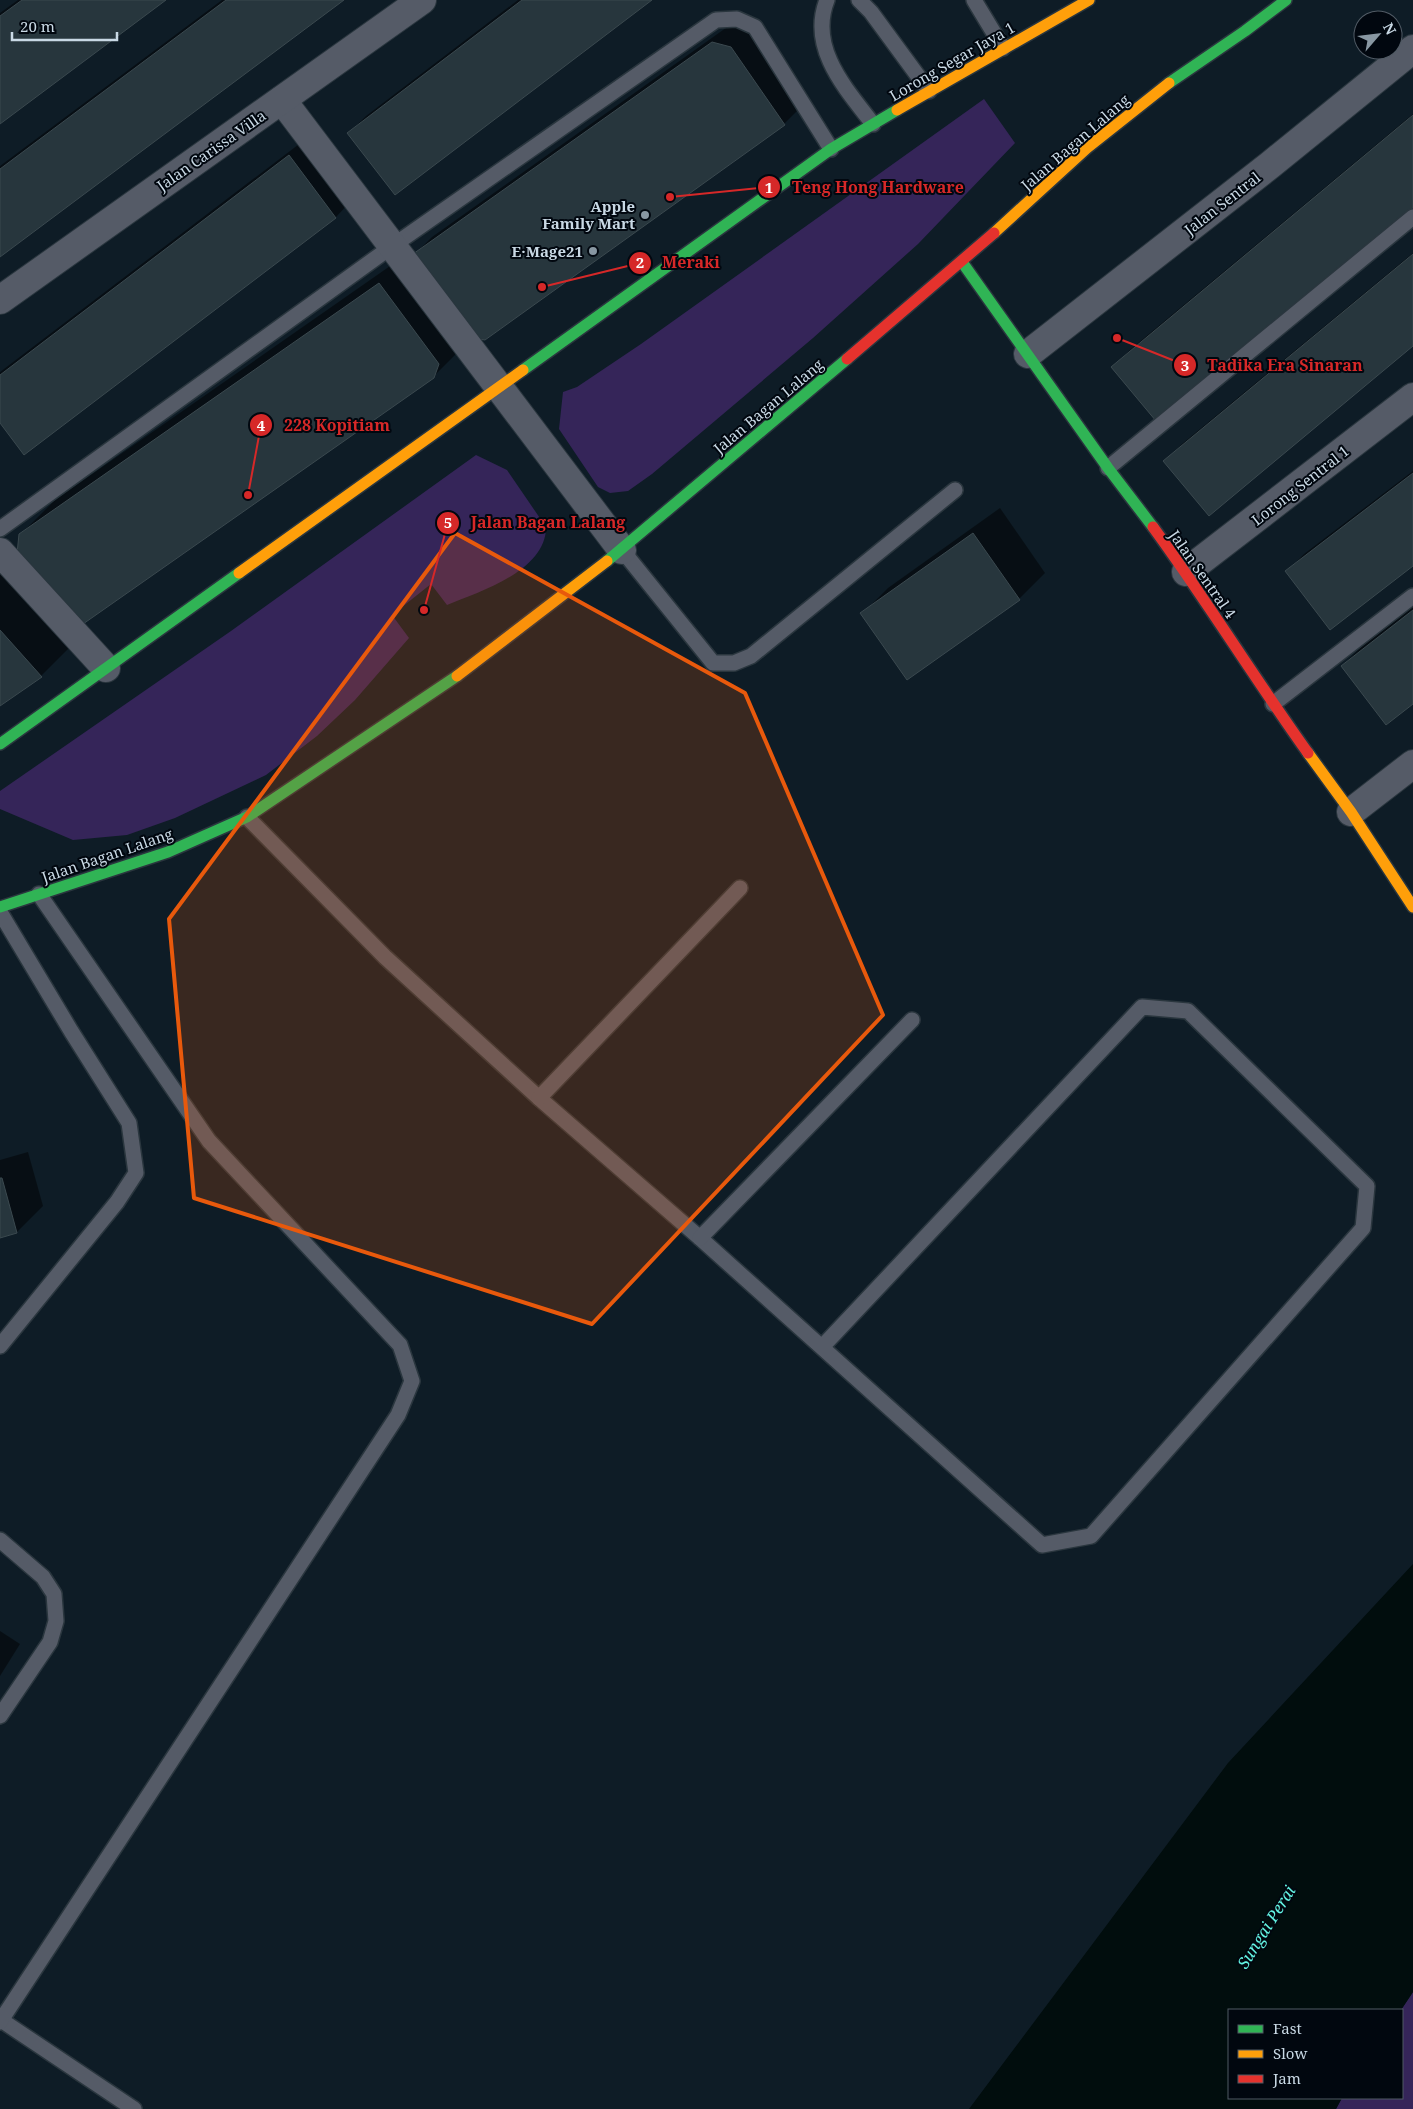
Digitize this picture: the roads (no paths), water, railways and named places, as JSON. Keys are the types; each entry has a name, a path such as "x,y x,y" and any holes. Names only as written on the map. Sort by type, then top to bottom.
{"street":[{"name":"Jalan Carissa Villa","path":"0,300 422,0"},
{"name":"Lorong Segar Jaya 1","path":"831,149 1003,48 1090,0"},
{"name":"Jalan Bagan Lalang","path":"0,908 168,852 247,817 445,685 622,550 962,262 1087,148 1178,75 1245,31 1286,0"},
{"name":"Jalan Sentral","path":"1028,354 1270,165 1413,48"},
{"path":"282,100 622,550"},
{"path":"0,744 831,149"},
{"name":"Jalan Sentral 4","path":"962,262 1108,468 1186,572 1273,704 1351,812 1413,907"},
{"name":"Lorong Sentral 1","path":"1186,572 1413,397"},
{"path":"0,552 106,668"},
{"path":"1351,812 1413,764"}],"lane":[{"path":"827,0 822,12 822,33 829,61 840,82 873,124"},
{"path":"858,0 871,12 929,92"},
{"path":"974,0 1003,48"},
{"path":"0,529 392,247 716,20 737,19 754,27 831,149"},
{"path":"1108,468 1413,217"},
{"path":"622,550 713,663 734,663 751,656 955,490"},
{"path":"1273,704 1413,596"},
{"path":"247,817 385,957 539,1098 700,1238 1042,1545 1091,1536 1363,1228 1367,1186 1188,1011 1142,1007 822,1347"},
{"path":"539,1098 740,888"},
{"path":"38,894 209,1141 400,1344 412,1381 393,1424 1,2020 134,2109"},
{"path":"0,912 129,1123 136,1173 117,1202 0,1346"},
{"path":"700,1238 912,1020"},
{"path":"0,1540 43,1577 54,1594 56,1621 50,1642 0,1716"}],"water":[{"name":"Sungai Perai","path":"1413,1564 1413,1992 1402,2009 1228,2009 1228,2099 1341,2099 1336,2109 969,2109 1228,1763"}],"place":[{"name":"Teng Hong Hardware","path":"670,197"},
{"name":"Apple Family Mart","path":"645,215"},
{"name":"E·Mage21","path":"593,251"},
{"name":"Meraki","path":"542,287"},
{"name":"Tadika Era Sinaran","path":"1117,338"},
{"name":"228 Kopitiam","path":"248,495"},
{"name":"Jalan Bagan Lalang","path":"424,610"}]}
